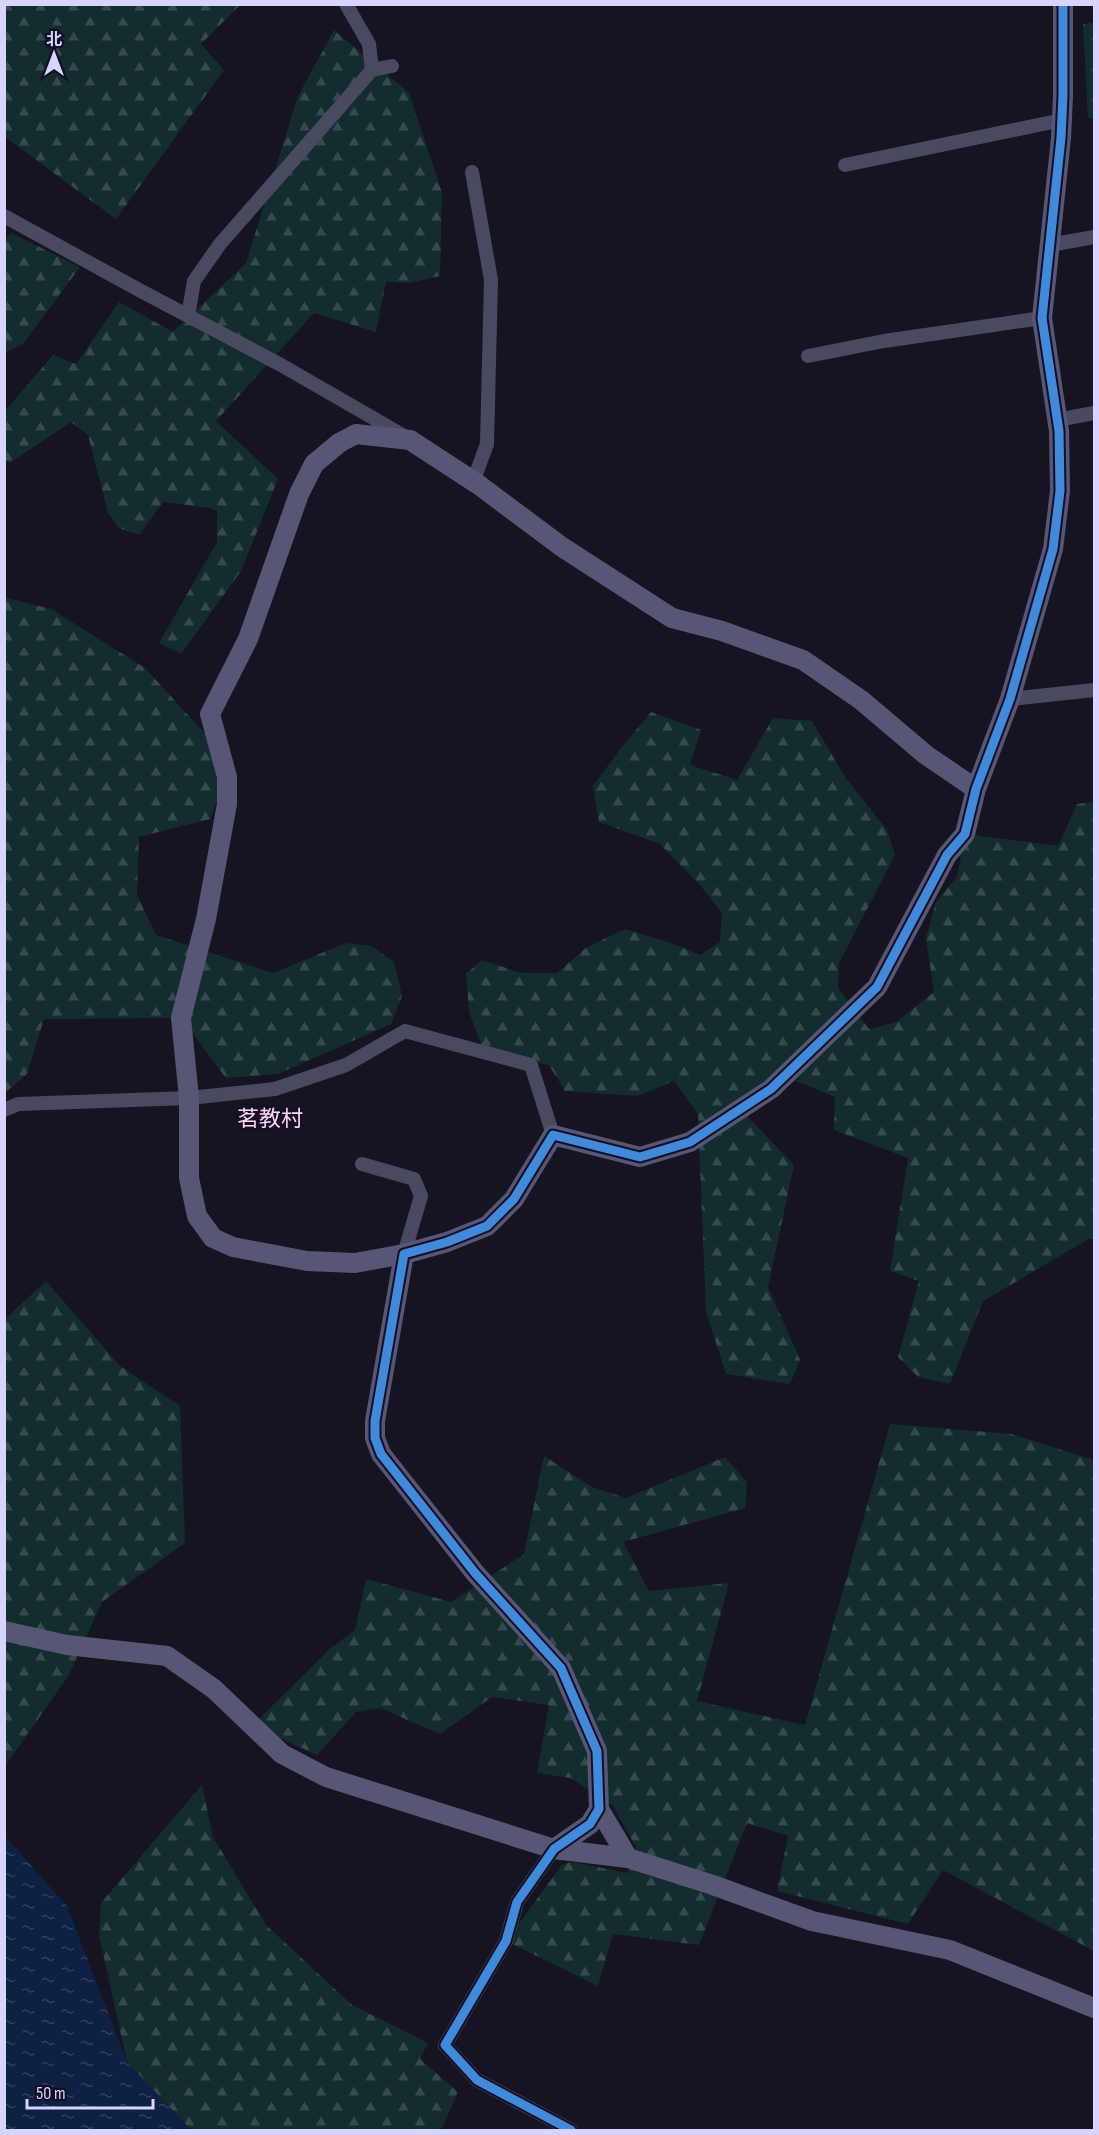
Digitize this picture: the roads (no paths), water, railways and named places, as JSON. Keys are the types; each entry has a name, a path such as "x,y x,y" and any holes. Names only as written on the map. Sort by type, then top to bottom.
{"street":[{"path":"346,4 369,44 372,70"},
{"path":"553,1135 640,1157 690,1142 771,1089 877,987 947,855 965,834 976,789 1010,699 1053,549 1060,491 1057,420 1042,318 1062,120 1063,4"},
{"path":"188,316 194,281 220,244 372,70 392,66"},
{"path":"845,165 1062,120"},
{"path":"472,172 491,280 487,444 473,482"},
{"path":"4,216 281,365 410,440 473,482 562,547 672,618 722,631 803,660 861,700 926,755 976,789"},
{"path":"1050,245 1095,237"},
{"path":"808,356 884,341 1042,318"},
{"path":"1057,420 1095,413"},
{"path":"4,1110 18,1104 189,1098 275,1089 346,1065 405,1031 531,1065 553,1135 514,1199 487,1226 447,1242 404,1254 355,1263 307,1261 233,1247 213,1238 197,1216 189,1178 189,1098 181,1018 206,919 227,804 227,777 210,714 248,639 299,494 314,464 339,443 356,434 410,440"},
{"path":"1010,699 1095,690"},
{"path":"362,1164 414,1179 422,1196 404,1254 375,1421 375,1438 381,1454 475,1573 561,1668 597,1751 599,1809 628,1858"},
{"path":"4,1631 67,1645 167,1656 214,1689 282,1754 326,1777 554,1849 628,1858 713,1885 812,1921 950,1950 1095,2008"},
{"path":"571,2130 477,2080 445,2045 506,1941 517,1902 554,1849 590,1824 599,1809"}],"water":[{"path":"5,1836 67,1906 127,2062 191,2130 5,2130"}],"district":[{"name":"茗教村","path":"270,1118"}]}
